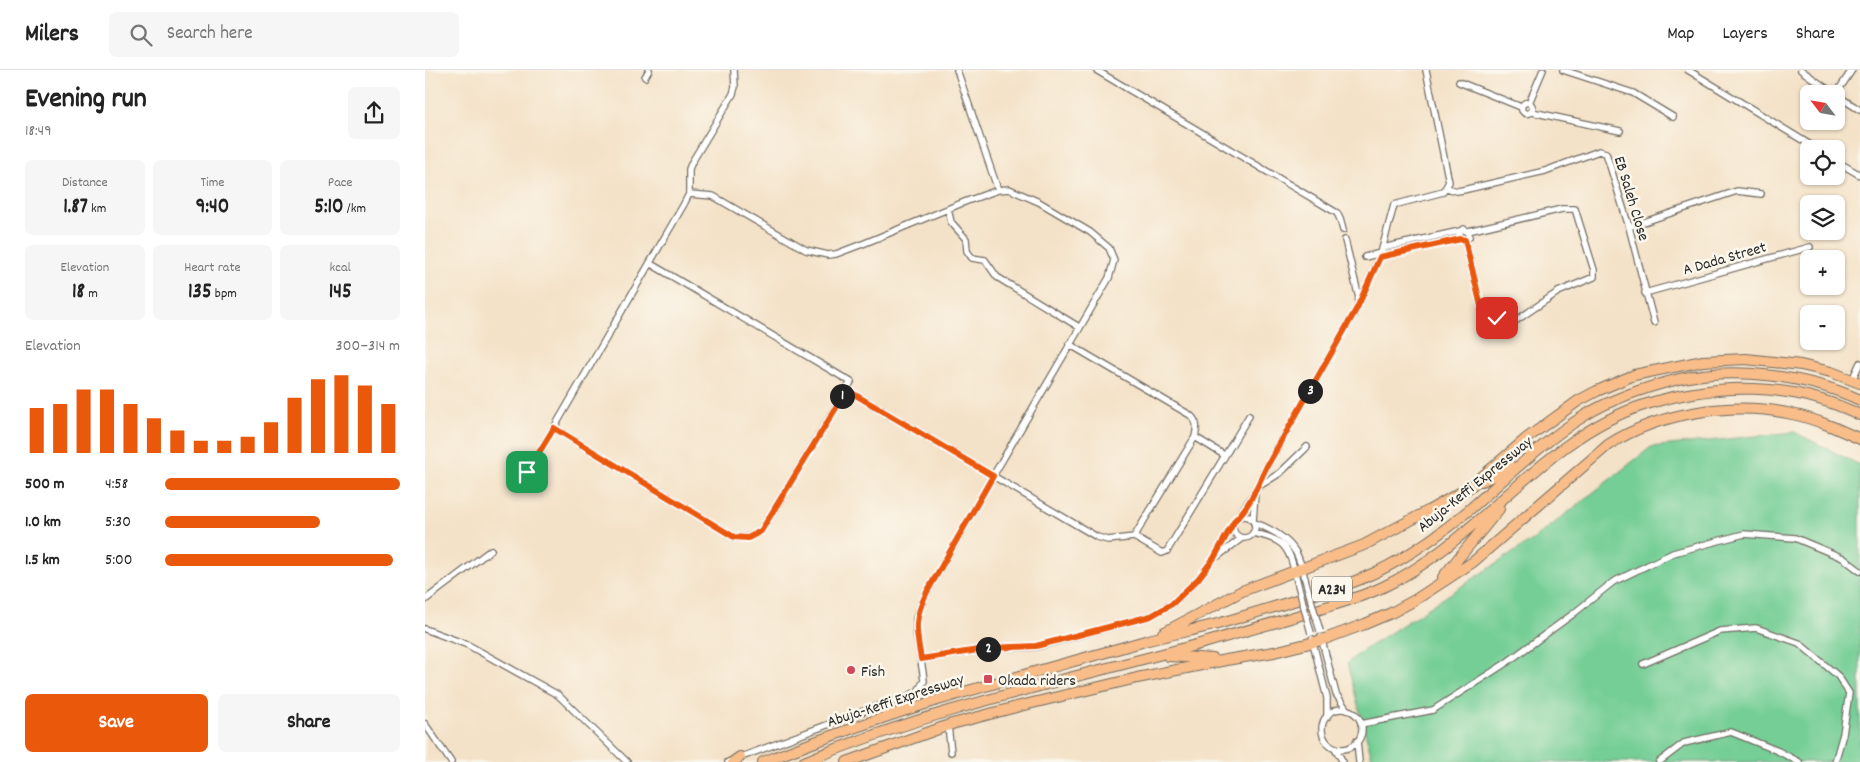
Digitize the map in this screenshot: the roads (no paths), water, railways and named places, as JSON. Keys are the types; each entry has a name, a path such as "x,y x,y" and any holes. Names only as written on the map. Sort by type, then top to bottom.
{"highway":[{"name":"Abuja-Keffi Expressway","path":"1147,641 1242,591 1298,573 1364,544 1470,487 1552,419 1597,391 1634,375 1703,361 1746,360 1801,365 1821,369 1856,382"},
{"name":"Abuja-Keffi Expressway","path":"763,762 936,700 1147,641 1218,624 1361,580 1399,560 1427,541 1466,512 1521,464 1587,414 1615,399 1681,378 1735,374 1793,378 1820,384 1860,400"},
{"name":"Abuja-Keffi Expressway","path":"803,762 853,743 941,714 1285,621 1383,587 1416,568 1447,546 1548,460 1586,431 1610,418 1643,405 1679,394 1749,388 1777,390 1822,399 1860,414"},
{"path":"847,762 948,726 1020,706 1137,678 1274,652 1391,613 1473,562 1604,448 1620,437 1652,423 1690,413 1756,409 1810,419 1860,439"},
{"path":"1470,487 1521,464"},
{"path":"1436,585 1517,487"},
{"path":"1160,655 1227,660"}],"street":[{"path":"645,77 649,70"},
{"path":"527,472 651,264 689,194 689,169 733,94 735,87 734,70"},
{"path":"957,70 998,190"},
{"path":"921,659 991,648 1036,646 1151,616 1165,609 1179,598 1198,579 1214,558 1235,520 1256,490 1267,466 1357,308 1381,253 1394,205 1443,192 1448,185 1427,70"},
{"path":"1529,103 1543,70"},
{"path":"1563,70 1633,93 1673,117"},
{"path":"1688,70 1802,140"},
{"path":"1801,70 1823,85"},
{"path":"1842,85 1852,70"},
{"path":"1099,71 1337,213 1343,230"},
{"path":"1459,82 1521,107 1525,114 1532,112 1620,131"},
{"path":"1845,100 1860,110"},
{"path":"1521,107 1524,103 1529,103"},
{"path":"1529,103 1533,106 1532,112"},
{"name":"EB Saleh Close","path":"1448,185 1457,191 1463,190 1527,176 1603,151 1606,153 1629,228 1654,323"},
{"path":"1845,167 1860,176"},
{"path":"689,194 713,196 806,250 828,255 836,254 1005,188 1015,190 1039,202 1090,232 1109,248 1115,260 1109,278 1069,344 919,608 916,619 916,632 923,681 917,691 910,696 728,762"},
{"path":"1629,228 1737,191 1761,194"},
{"path":"1365,258 1381,253 1395,245 1463,229 1468,231 1571,208 1575,209 1595,270 1594,277 1558,292 1511,324 1506,324 1481,306 1463,239 1459,234 1460,231"},
{"path":"948,209 951,222 967,238 967,251 972,258 985,260 997,277 1079,327"},
{"path":"1381,253 1395,253 1463,239 1469,237 1468,231"},
{"path":"1345,240 1359,298 1357,308"},
{"name":"A Dada Street","path":"1645,294 1810,247"},
{"path":"554,428 734,537 748,538 761,531 847,390 851,382 651,264"},
{"path":"1069,344 1189,415 1194,419 1197,426 1195,437 1134,537"},
{"path":"1856,382 1860,363"},
{"path":"847,390 1097,537 1108,540 1134,537 1157,552 1162,553 1167,551 1249,416"},
{"path":"1195,437 1224,455"},
{"path":"1256,490 1280,473 1307,447"},
{"path":"1214,558 1242,538 1248,537 1253,533 1256,490"},
{"path":"1239,516 1249,516 1254,522 1289,542 1297,553 1298,573"},
{"path":"1232,526 1235,534 1242,538"},
{"path":"1253,533 1268,536 1285,546 1298,573 1316,637 1336,694 1347,710 1356,715 1361,724 1362,730 1357,741 1359,762"},
{"path":"1361,724 1433,710 1506,663 1613,582 1673,553 1744,534 1795,538 1843,558 1860,571"},
{"path":"425,600 491,550"},
{"path":"1298,573 1305,578 1327,698 1327,717"},
{"path":"1643,664 1720,632 1756,628 1799,643 1838,676 1849,693 1843,734 1835,762"},
{"path":"425,629 468,645 558,695 571,705 627,762"},
{"path":"1343,762 1335,748 1330,745 1323,735 1323,722 1336,710 1347,710"},
{"path":"425,724 451,762"},
{"path":"948,726 951,752"},
{"path":"1659,762 1684,743 1731,732 1778,750 1799,762"},
{"path":"1335,748 1347,748 1357,741"}],"place":[{"name":"Fish","path":"851,670"},
{"name":"Okada riders","path":"988,679"}]}
